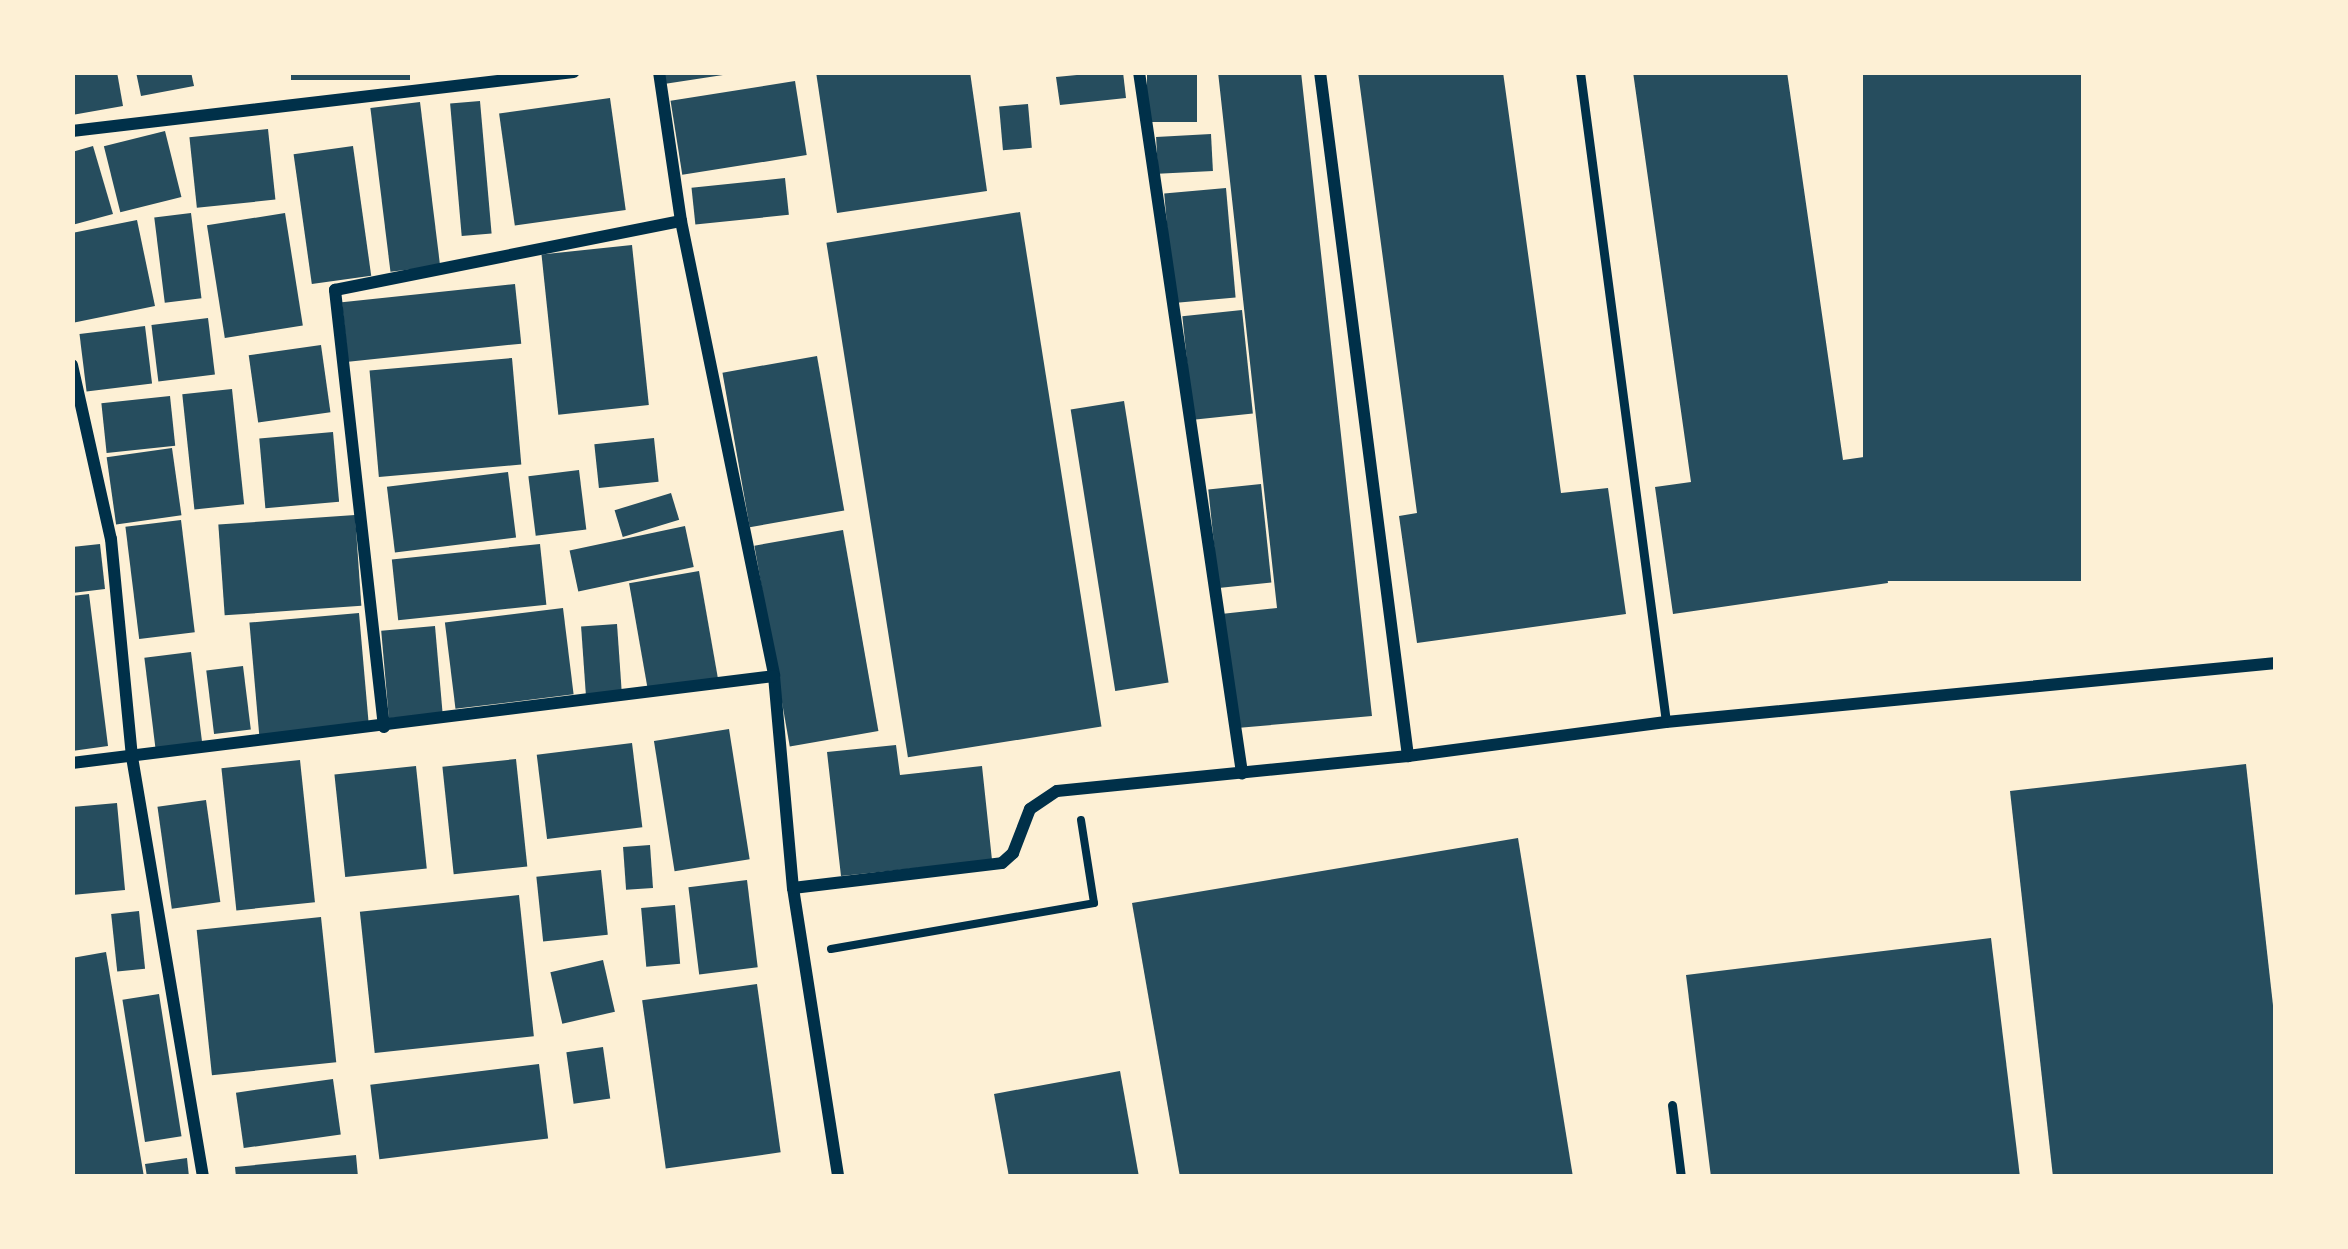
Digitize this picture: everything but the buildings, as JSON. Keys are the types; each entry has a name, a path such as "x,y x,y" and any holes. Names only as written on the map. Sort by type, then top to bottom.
{"street":[{"path":"72,131 574,72"},
{"path":"659,72 681,221 774,676 793,888 838,1177"},
{"path":"1139,72 1242,773"},
{"path":"1320,72 1408,756"},
{"path":"384,728 334,290 681,221"},
{"path":"72,365 111,539 132,757 203,1177"},
{"path":"793,888 1002,863 1013,853 1030,809 1057,791 1408,756 1666,722 2276,663"},
{"path":"72,763 384,728 774,676"}],"lane":[{"path":"1580,72 1666,722"},
{"path":"1672,1105 1681,1177"}],"path":[{"path":"822,951 1094,903 1079,813"}]}
